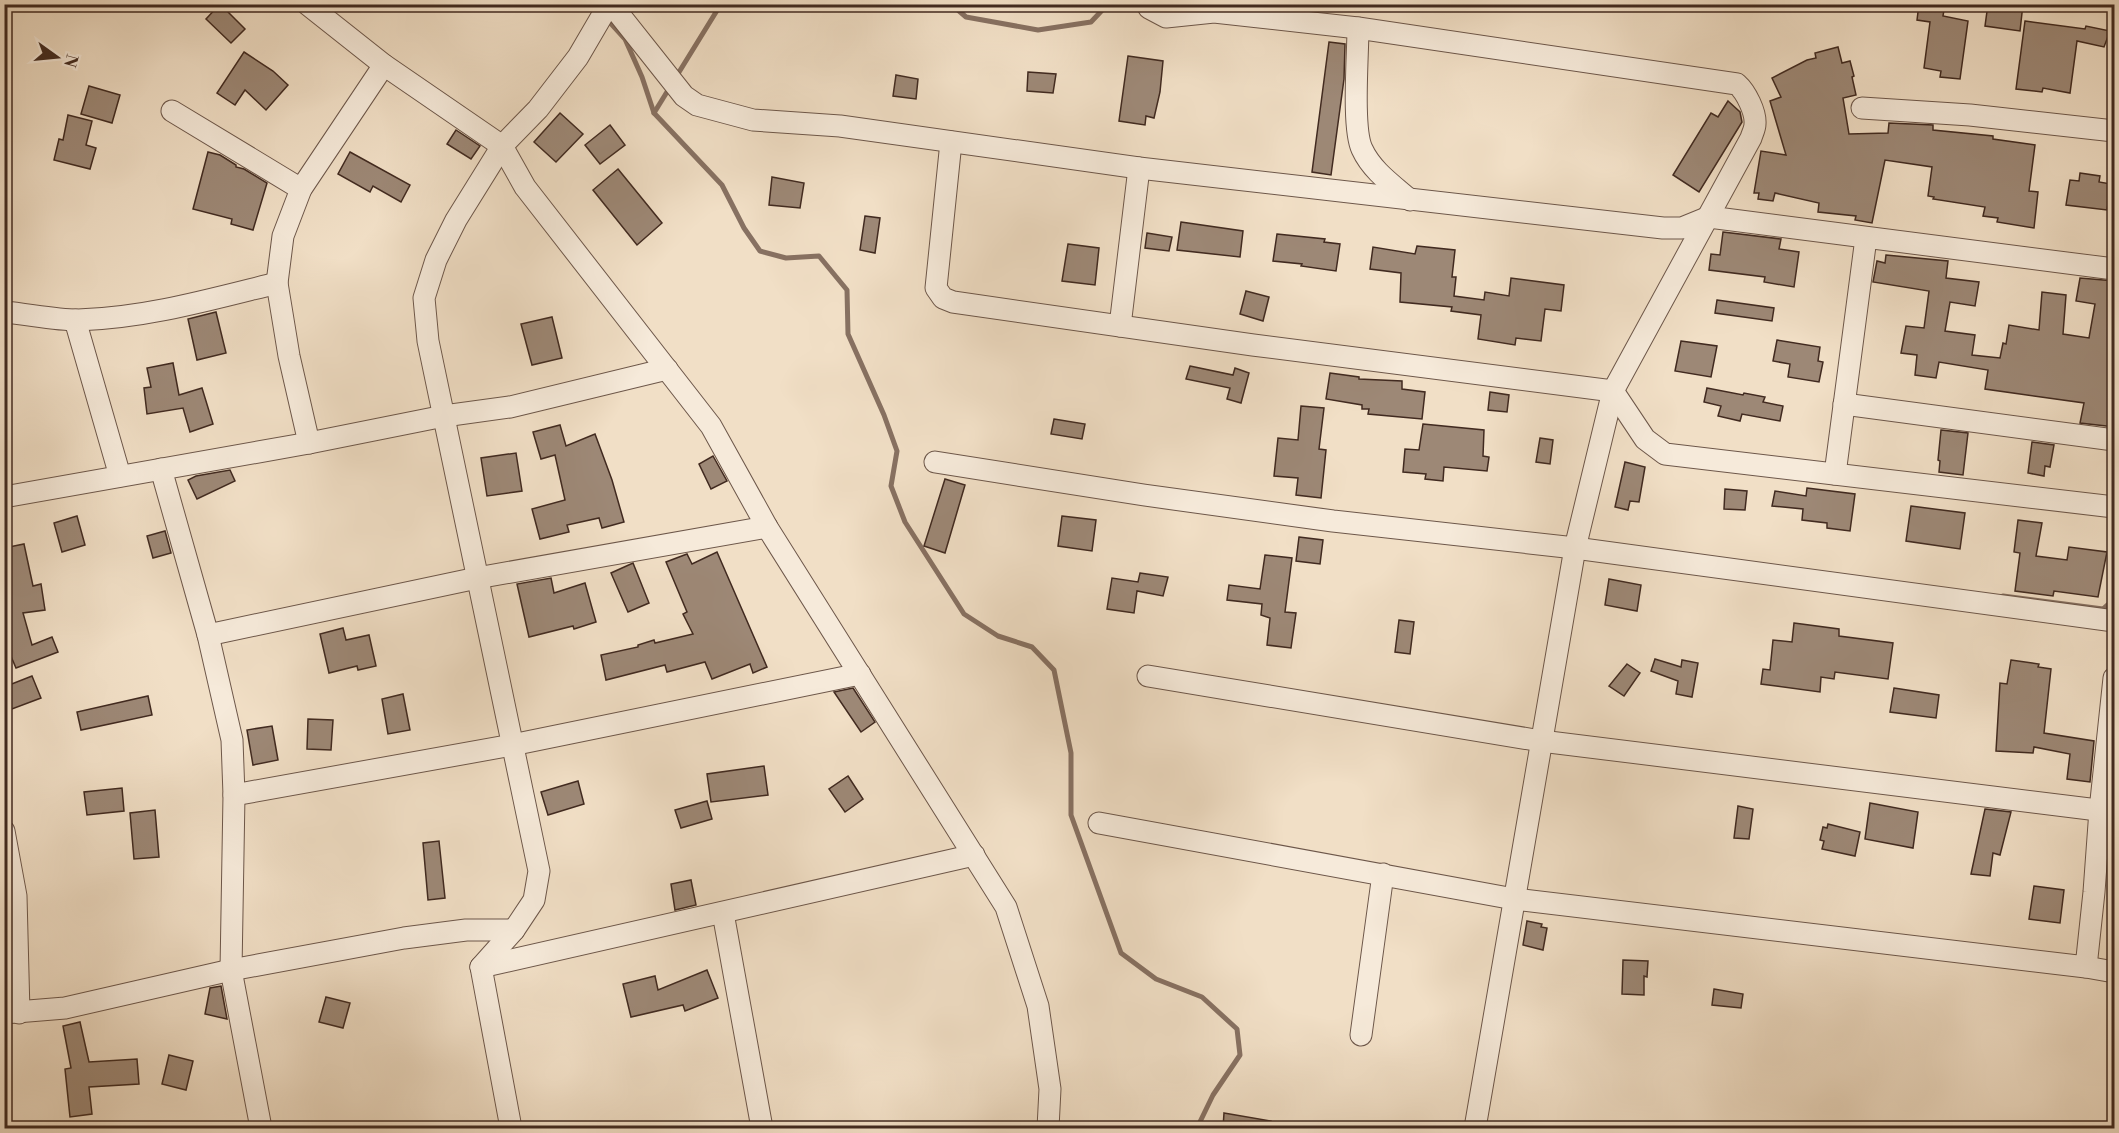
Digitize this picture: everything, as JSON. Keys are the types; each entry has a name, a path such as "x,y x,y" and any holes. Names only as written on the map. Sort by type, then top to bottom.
{"street":[{"path":"308,4 384,65 502,146 525,187 711,426 767,527 1006,907 1038,1006 1050,1089 1048,1128"},
{"path":"481,967 514,930 534,900 539,871 428,341 424,298 436,260 456,220 502,146 538,109 578,57 610,4 684,96 697,105 753,120 840,126 1139,168 1663,228 1682,228 1709,217 2115,269"},
{"path":"1147,4 1149,8 1166,17 1214,12 1359,28 1737,84 1754,113 1755,125 1751,138 1613,391 1575,548 1475,1128"},
{"path":"1359,28 1358,130 1362,149 1379,173 1410,200"},
{"path":"309,443 289,356 278,283 283,236 301,189 384,65"},
{"path":"1862,108 1970,116 2115,131"},
{"path":"172,111 301,189"},
{"path":"951,142 936,288 943,298 953,302 1613,391 1645,439 1665,454 2115,507"},
{"path":"1119,326 1139,168"},
{"path":"1835,474 1866,237"},
{"path":"4,312 75,320 127,316 278,283"},
{"path":"75,320 120,476"},
{"path":"4,497 309,443 444,416 510,407 667,369"},
{"path":"1844,404 2115,440"},
{"path":"934,462 1144,495 1333,521 1575,548 2115,621"},
{"path":"161,469 208,635 232,740 234,795 231,970 261,1128"},
{"path":"208,635 477,578 767,527"},
{"path":"234,795 512,745 860,674"},
{"path":"1148,676 1541,741 2107,811"},
{"path":"2086,967 2094,892 2107,811 2115,678"},
{"path":"1099,823 1514,899 2115,972"},
{"path":"4,831 16,896 12,1013 65,1008 231,970 404,938 466,930 514,930"},
{"path":"481,967 974,855"},
{"path":"1361,1035 1383,874"},
{"path":"723,913 762,1128"},
{"path":"481,967 511,1128"}],"building":[{"path":"220,4 245,29 231,43 206,19"},
{"path":"1919,4 1945,4 1943,16 1968,21 1960,79 1940,77 1941,71 1924,68 1930,22 1917,20"},
{"path":"1988,4 2023,4 2020,31 1985,26"},
{"path":"2025,21 2085,29 2086,26 2110,31 2104,47 2077,41 2070,93 2043,88 2042,92 2016,89"},
{"path":"1329,42 1345,44 1344,79 1331,175 1312,172"},
{"path":"1838,47 1842,63 1850,61 1854,76 1852,77 1856,95 1843,98 1849,134 1888,133 1889,123 1933,125 1933,130 1993,136 1993,139 2035,145 2029,191 2038,192 2034,228 1997,222 1998,218 1983,216 1985,207 1933,199 1934,197 1928,196 1932,167 1885,160 1872,223 1855,220 1856,216 1818,212 1819,203 1775,193 1773,201 1758,199 1759,193 1754,193 1761,151 1786,155 1770,101 1781,97 1772,78 1807,60 1816,58 1815,53"},
{"path":"244,52 273,71 288,85 266,110 245,90 235,105 217,93"},
{"path":"1128,56 1163,61 1160,92 1154,118 1146,116 1145,125 1119,121"},
{"path":"1028,72 1056,74 1053,93 1027,91"},
{"path":"896,75 918,79 916,99 893,96"},
{"path":"89,86 120,95 112,123 81,114"},
{"path":"1728,101 1740,112 1742,122 1699,192 1673,175 1711,113 1718,117"},
{"path":"560,113 583,134 556,162 534,142"},
{"path":"68,115 92,121 86,145 96,148 90,169 54,160 59,139 63,140"},
{"path":"610,125 625,145 600,164 585,145"},
{"path":"456,130 480,146 471,159 447,144"},
{"path":"208,152 220,155 236,167 244,169 267,183 253,230 231,224 232,219 193,209"},
{"path":"350,152 410,185 401,202 373,186 370,192 338,174"},
{"path":"618,169 662,223 637,245 593,190"},
{"path":"2080,173 2100,176 2099,182 2111,184 2107,210 2066,205 2070,180 2079,181"},
{"path":"772,177 804,183 800,208 769,205"},
{"path":"865,216 880,218 875,253 860,250"},
{"path":"1181,222 1243,231 1240,257 1177,250"},
{"path":"1723,232 1781,239 1779,249 1799,252 1794,287 1764,282 1765,277 1709,270 1711,254 1720,255"},
{"path":"1147,233 1172,237 1169,251 1145,248"},
{"path":"1277,234 1325,239 1324,242 1340,244 1336,271 1273,261"},
{"path":"1068,244 1099,248 1095,285 1062,281"},
{"path":"1417,246 1455,250 1452,277 1456,277 1454,296 1484,300 1485,292 1509,296 1511,278 1564,285 1561,311 1545,309 1541,341 1516,338 1515,345 1478,339 1481,315 1451,311 1452,307 1400,302 1401,273 1370,269 1373,247 1415,254"},
{"path":"1886,255 1948,261 1946,278 1979,282 1975,306 1950,302 1945,331 1975,335 1972,355 2000,358 2003,343 2006,344 2009,325 2039,330 2042,292 2066,295 2063,334 2089,338 2095,304 2076,301 2080,278 2115,281 2115,427 2080,423 2084,403 1985,389 1988,370 1939,362 1936,378 1915,375 1917,355 1901,353 1906,326 1924,328 1929,291 1873,282 1877,261 1885,263"},
{"path":"1246,291 1269,297 1263,321 1240,314"},
{"path":"1717,300 1774,308 1772,321 1715,313"},
{"path":"216,312 226,353 197,360 188,319"},
{"path":"552,317 562,358 532,365 521,324"},
{"path":"1777,340 1820,347 1818,361 1823,362 1819,382 1788,377 1790,364 1773,361"},
{"path":"1681,341 1717,346 1711,377 1675,371"},
{"path":"173,363 179,395 202,388 213,424 190,432 183,408 147,414 144,388 151,387 147,368"},
{"path":"1190,366 1233,375 1235,368 1249,373 1241,403 1227,399 1230,388 1186,379"},
{"path":"1330,373 1359,377 1359,379 1402,381 1402,389 1425,392 1422,419 1368,414 1369,409 1362,409 1362,405 1326,399"},
{"path":"1707,388 1765,397 1763,402 1783,406 1780,421 1742,414 1740,421 1718,416 1721,406 1704,402"},
{"path":"1490,392 1509,395 1507,412 1488,410"},
{"path":"1301,406 1324,408 1319,449 1326,450 1321,498 1296,495 1298,478 1274,476 1278,438 1298,440"},
{"path":"1054,419 1085,424 1082,439 1051,434"},
{"path":"1423,424 1484,430 1483,456 1489,457 1487,471 1444,467 1443,481 1425,479 1426,474 1403,472 1405,449 1419,450"},
{"path":"560,425 566,446 595,434 624,522 602,528 599,518 567,525 569,532 540,539 532,509 565,500 555,455 541,459 533,432"},
{"path":"1941,430 1968,433 1963,475 1939,472"},
{"path":"1540,438 1553,440 1550,464 1536,462"},
{"path":"2032,442 2054,445 2050,467 2045,466 2044,476 2028,473"},
{"path":"516,453 522,491 487,496 481,458"},
{"path":"713,456 727,481 711,489 699,464"},
{"path":"1625,462 1645,467 1639,502 1630,501 1628,510 1615,507"},
{"path":"230,470 235,481 197,499 188,480 196,476"},
{"path":"945,479 965,485 945,553 924,546"},
{"path":"1807,488 1855,494 1850,531 1827,528 1827,523 1802,520 1803,509 1772,506 1775,491 1806,496"},
{"path":"1725,489 1747,491 1745,510 1724,509"},
{"path":"1911,506 1965,513 1960,549 1906,541"},
{"path":"77,516 85,545 62,552 54,523"},
{"path":"1062,516 1096,520 1092,551 1058,546"},
{"path":"2018,520 2042,523 2036,556 2067,560 2069,547 2107,552 2098,597 2054,591 2053,596 2015,591 2020,553 2014,552"},
{"path":"165,531 171,553 153,558 147,536"},
{"path":"1299,537 1323,540 1320,564 1296,561"},
{"path":"24,544 33,586 41,584 45,610 23,613 32,645 52,637 58,652 16,668 4,640 4,548"},
{"path":"717,552 767,667 753,673 750,664 712,679 705,662 667,672 665,665 606,680 601,655 638,647 638,645 654,640 655,643 693,634 683,614 687,612 666,562 687,554 692,564"},
{"path":"1265,555 1292,558 1285,612 1296,613 1291,648 1267,645 1270,618 1261,615 1262,604 1227,600 1229,585 1260,589"},
{"path":"633,563 649,603 628,612 611,573"},
{"path":"1140,573 1168,577 1163,596 1137,591 1134,613 1107,609 1112,578 1138,582"},
{"path":"551,578 554,593 585,583 596,622 574,629 573,626 529,637 517,584"},
{"path":"1609,579 1641,585 1637,611 1605,605"},
{"path":"1399,620 1414,622 1410,654 1395,652"},
{"path":"1794,623 1839,629 1839,636 1893,643 1888,679 1835,672 1834,679 1821,677 1820,692 1761,684 1763,669 1770,670 1773,640 1792,642"},
{"path":"343,628 346,640 369,635 376,666 358,670 357,666 329,673 320,634"},
{"path":"1655,659 1681,667 1682,660 1698,663 1692,697 1676,694 1678,681 1651,671"},
{"path":"2011,660 2039,664 2038,667 2051,669 2044,733 2094,741 2090,782 2067,779 2070,754 2034,747 2033,753 1996,751 2000,683 2007,684"},
{"path":"1627,664 1640,673 1624,696 1609,686"},
{"path":"32,676 41,698 4,712 4,687"},
{"path":"853,688 875,722 861,732 834,692"},
{"path":"1894,688 1939,695 1936,718 1890,712"},
{"path":"403,694 410,730 388,734 382,699"},
{"path":"148,696 152,715 81,730 77,712"},
{"path":"308,719 333,720 331,750 307,749"},
{"path":"272,726 278,760 253,765 247,730"},
{"path":"764,766 768,795 711,802 707,774"},
{"path":"848,776 863,799 845,812 829,789"},
{"path":"578,781 584,804 548,815 541,792"},
{"path":"122,788 124,811 87,815 84,792"},
{"path":"707,801 712,819 681,828 675,810"},
{"path":"1870,803 1918,812 1913,848 1865,839"},
{"path":"1738,806 1753,809 1749,839 1734,838"},
{"path":"1985,809 2011,812 2000,855 1993,853 1990,876 1971,874"},
{"path":"155,810 159,857 134,859 130,813"},
{"path":"1828,824 1860,832 1855,856 1822,849 1824,841 1820,840 1823,827 1827,828"},
{"path":"439,841 445,898 428,900 423,843"},
{"path":"691,880 696,905 675,910 671,884"},
{"path":"2034,886 2064,890 2060,923 2029,919"},
{"path":"1527,921 1542,924 1541,927 1547,928 1543,950 1523,945"},
{"path":"1623,960 1648,961 1647,977 1644,976 1644,995 1622,994"},
{"path":"707,970 718,998 685,1011 683,1005 631,1017 623,984 655,976 658,990"},
{"path":"221,986 227,1019 205,1014 210,988"},
{"path":"1714,989 1743,994 1741,1008 1712,1005"},
{"path":"326,997 350,1003 343,1028 319,1022"},
{"path":"80,1022 89,1062 137,1059 139,1084 89,1087 92,1114 70,1117 65,1069 71,1068 63,1026"},
{"path":"169,1055 193,1061 186,1090 162,1084"},
{"path":"1224,1113 1271,1121 1270,1128 1223,1128"}],"waterway":[{"path":"590,4 598,11"},
{"path":"676,77 721,4"},
{"path":"951,4 966,17 1038,30 1091,22 1108,4"},
{"path":"605,17 625,39 642,77 654,113 722,185 744,228 760,251 786,258 819,256 847,290 848,334 884,415 897,451 891,486 905,522 964,614 998,636 1032,647 1054,670 1071,753 1071,815 1121,953 1156,979 1202,997 1237,1029 1240,1055 1213,1095 1197,1128"},
{"path":"654,113 670,87"},
{"path":"2003,596 2103,609 2114,599"}]}
